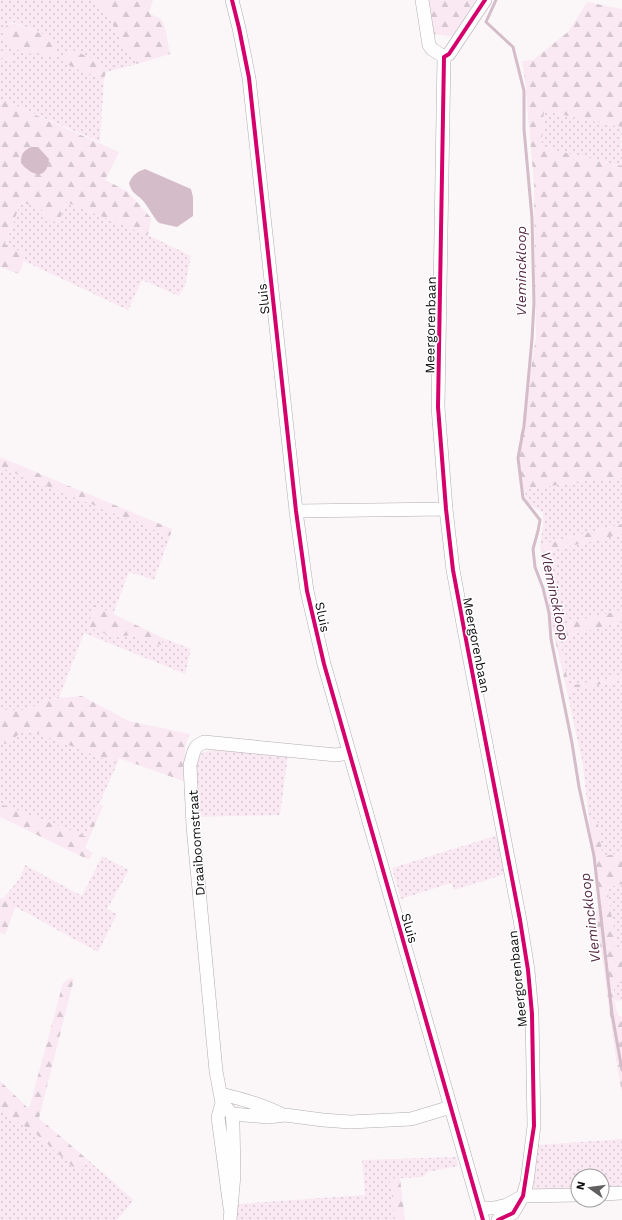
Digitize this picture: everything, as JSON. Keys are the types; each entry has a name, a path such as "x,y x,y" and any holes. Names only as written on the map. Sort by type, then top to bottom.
{"street":[{"name":"Sluis","path":"232,0 249,78 296,511 307,591 324,664 481,1214"},
{"path":"422,0 429,45 437,53 444,57 449,54 486,0"},
{"name":"Meergorenbaan","path":"444,57 438,407 446,509 453,570 520,920 528,970 532,1014 534,1126 524,1196 513,1213 498,1220"},
{"path":"296,511 446,509"},
{"name":"Draaiboomstraat","path":"221,1099 216,1071 193,826 190,765 194,750 197,746 204,742 210,742 336,755 350,753"},
{"path":"221,1099 232,1114 233,1125 234,1175 230,1214"},
{"path":"221,1099 244,1099 263,1105 285,1115"},
{"path":"221,1099 218,1117 230,1214"},
{"path":"232,1114 268,1117 285,1115 343,1121 383,1120 411,1119 451,1107"},
{"path":"610,1194 622,1193"},
{"path":"481,1214 494,1208 507,1205 524,1196 570,1194"}],"green space":[{"path":"0,0 94,0 106,11 122,43 137,64 106,72 98,61 62,60 72,67 104,79 100,142 0,99 0,57 9,61 12,56 0,51","holes":["13,22 50,37 26,55 8,43 6,26"]},
{"path":"94,0 153,0 149,13 161,19 165,27 170,54 137,64 122,43 106,11"},
{"path":"429,0 478,0 455,37 434,34"},
{"path":"587,2 622,9 622,127 544,111 541,147 622,166 622,478 584,481 524,490 517,458 536,337 534,184 522,61 533,60 569,31"},
{"path":"13,23 50,37 58,46 55,57 42,55 37,50 26,55 8,43 3,35 6,26"},
{"path":"70,49 98,61 106,72 104,79 72,67 62,61"},
{"path":"0,51 12,56 9,61 0,57"},
{"path":"0,99 119,152 105,180 127,191 151,218 148,235 66,202 60,219 53,222 46,221 41,216 42,209 21,202 5,244 26,254 19,274 0,267"},
{"path":"544,111 622,127 622,166 541,147"},
{"path":"21,202 43,209 60,219 66,202 148,235 191,256 185,286 179,296 142,280 128,310 24,261 26,254 5,245"},
{"path":"0,457 172,529 170,536 0,467"},
{"path":"0,467 170,536 154,580 129,572 113,614 95,605 115,637 132,635 161,645 163,638 191,649 185,674 84,633 59,698 50,699 26,710 0,710"},
{"path":"622,478 622,524 540,545 543,526 543,513 528,503 524,490 584,481"},
{"path":"622,524 622,534 541,553 540,545"},
{"path":"622,534 622,610 552,627 541,553"},
{"path":"95,605 163,638 161,645 132,635 115,637 87,627"},
{"path":"622,610 622,622 559,638 569,686 622,676 622,680 567,691 552,627"},
{"path":"622,622 622,676 569,686 559,638"},
{"path":"622,680 622,853 603,856 597,820 589,821 583,765 567,691"},
{"path":"82,696 129,721 190,734 185,746 186,782 119,758 117,764 33,731 22,732 6,744 0,742 0,710 26,710 50,699"},
{"path":"33,731 117,764 85,836 0,804 0,742 6,744 22,732"},
{"path":"217,750 288,755 280,815 197,817 196,761 203,752"},
{"path":"0,804 85,836 100,804 103,806 85,848 93,853 89,860 0,817"},
{"path":"597,819 603,856 622,853 622,884 607,887 617,949 622,949 622,983 613,984 618,1015 622,1017 622,1093 594,912 602,909 589,821"},
{"path":"498,835 506,874 454,890 451,883 401,899 392,868"},
{"path":"102,856 129,870 107,909 117,914 98,952 3,900 0,910 0,898 3,899 20,878 25,865 82,896"},
{"path":"622,884 622,949 617,949 607,887"},
{"path":"3,900 16,906 5,935 0,932 0,910"},
{"path":"70,978 74,979 39,1118 88,1160 80,1173 36,1134 6,1114 0,1108 0,1081 29,1109 63,983"},
{"path":"622,983 622,1000 615,1001 613,984"},
{"path":"0,1108 6,1114 36,1134 80,1172 88,1160 134,1200 117,1220 0,1220"},
{"path":"622,1139 622,1188 610,1189 610,1168 570,1168 570,1191 537,1191 533,1188 532,1183 538,1145"},
{"path":"456,1157 458,1166 428,1172 423,1177 390,1179 395,1220 237,1220 237,1204 365,1195 362,1160"},
{"path":"400,1178 405,1220 395,1220 390,1179"}],"shaded area":[{"path":"31,147 38,147 49,159 48,166 42,173 39,174 30,171 21,163 23,153"},
{"path":"145,169 191,189 193,197 193,216 177,227 159,223 142,199 133,192 129,183 135,174"}],"waterway":[{"name":"Vleminckloop","path":"496,0 486,22 513,47 524,91 524,129 532,218 534,302 532,339 524,426 518,458 523,498 540,520 533,549 535,567 543,588 549,613 551,639 572,743 579,787 594,856 612,1014 622,1070"}],"cycle path":[{"path":"232,0 249,78 296,511 307,591 324,664 483,1220"},
{"path":"485,0 449,54 444,57 438,407 446,509 453,570 520,920 528,970 532,1014 534,1126 523,1196 513,1213 498,1220"}]}
